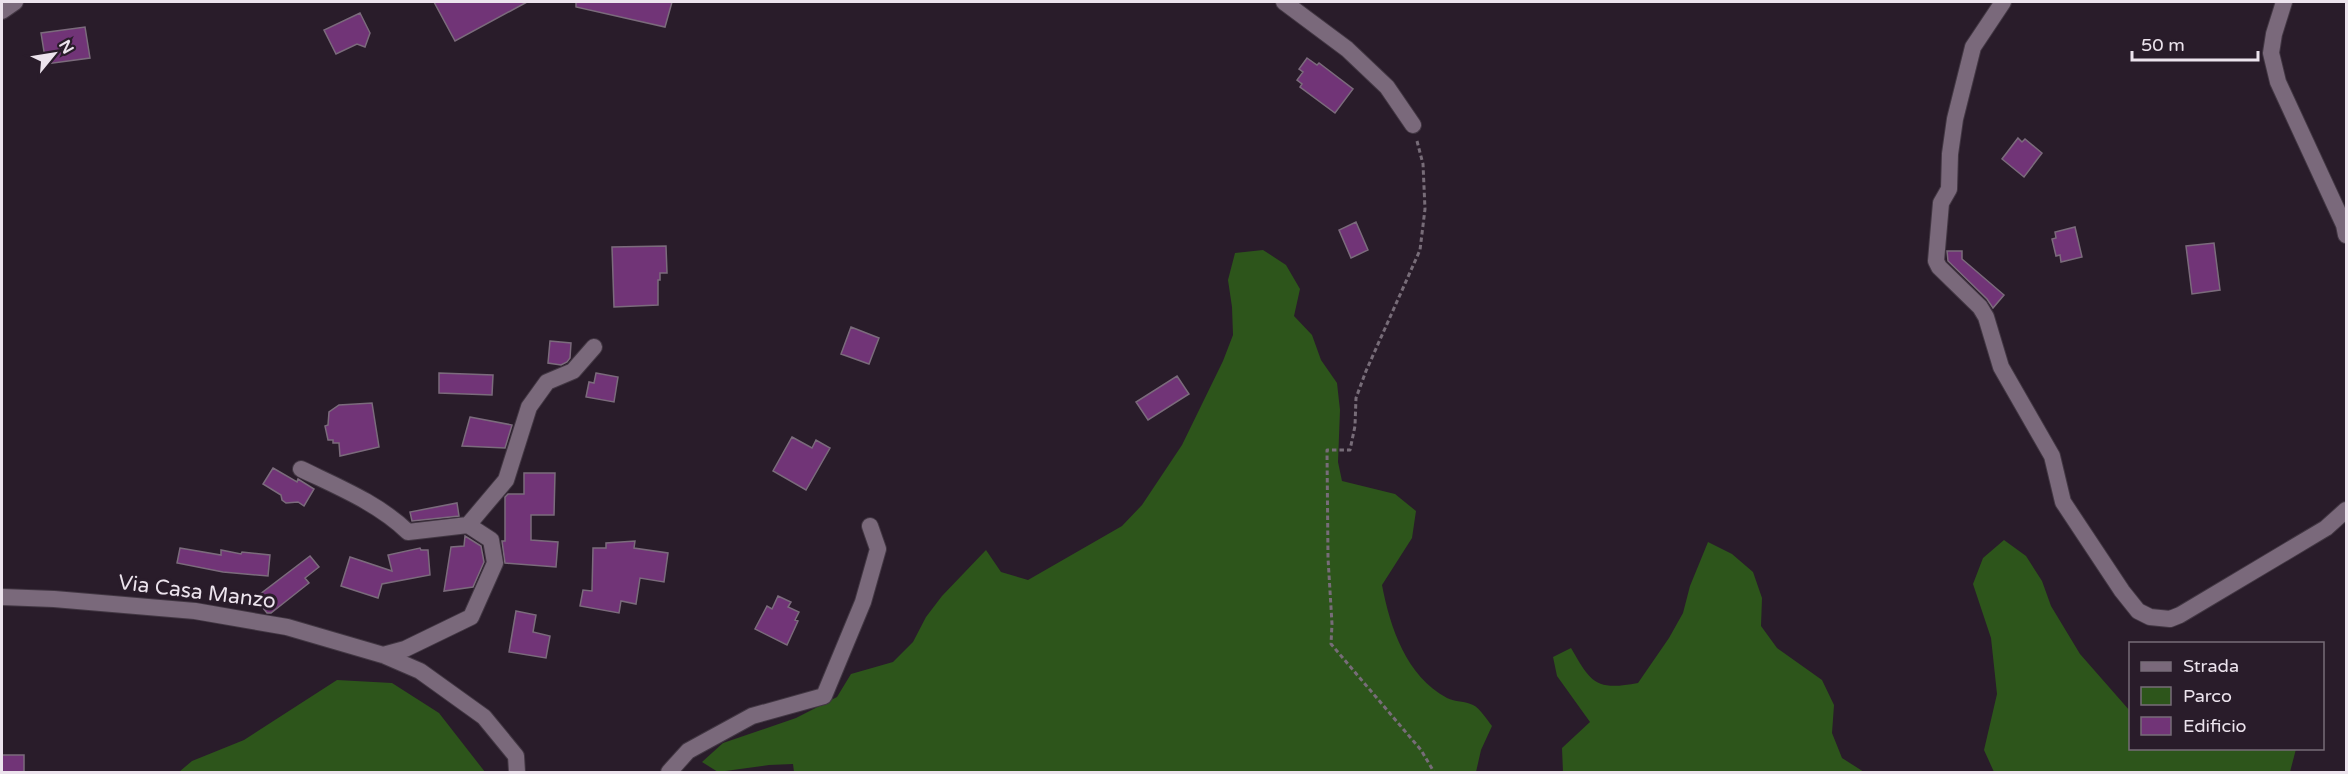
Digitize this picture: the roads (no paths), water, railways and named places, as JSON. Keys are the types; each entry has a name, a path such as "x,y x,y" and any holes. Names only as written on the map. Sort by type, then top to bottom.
{"street":[{"path":"2,10 15,2"},
{"path":"1284,2 1347,49 1387,87 1413,125"},
{"path":"2003,2 1973,47 1955,119 1950,154 1949,189 1941,203 1936,261 1939,267 1980,307 1986,317 2001,367 2052,456 2063,502 2122,591 2138,611 2150,617 2170,619 2326,528 2346,510"},
{"path":"2284,2 2271,53 2278,82 2344,225 2346,236"},
{"path":"468,525 506,480 529,407 547,381 573,371 594,347"},
{"path":"301,469 393,518 408,532 468,525 491,540 495,563 471,617 405,650 383,655"},
{"path":"669,772 688,752 752,716 824,696 863,602 878,549 870,526"},
{"name":"Via Casa Manzo","path":"2,597 195,610 286,627 383,655 420,671 484,717 516,756 517,772"}]}
